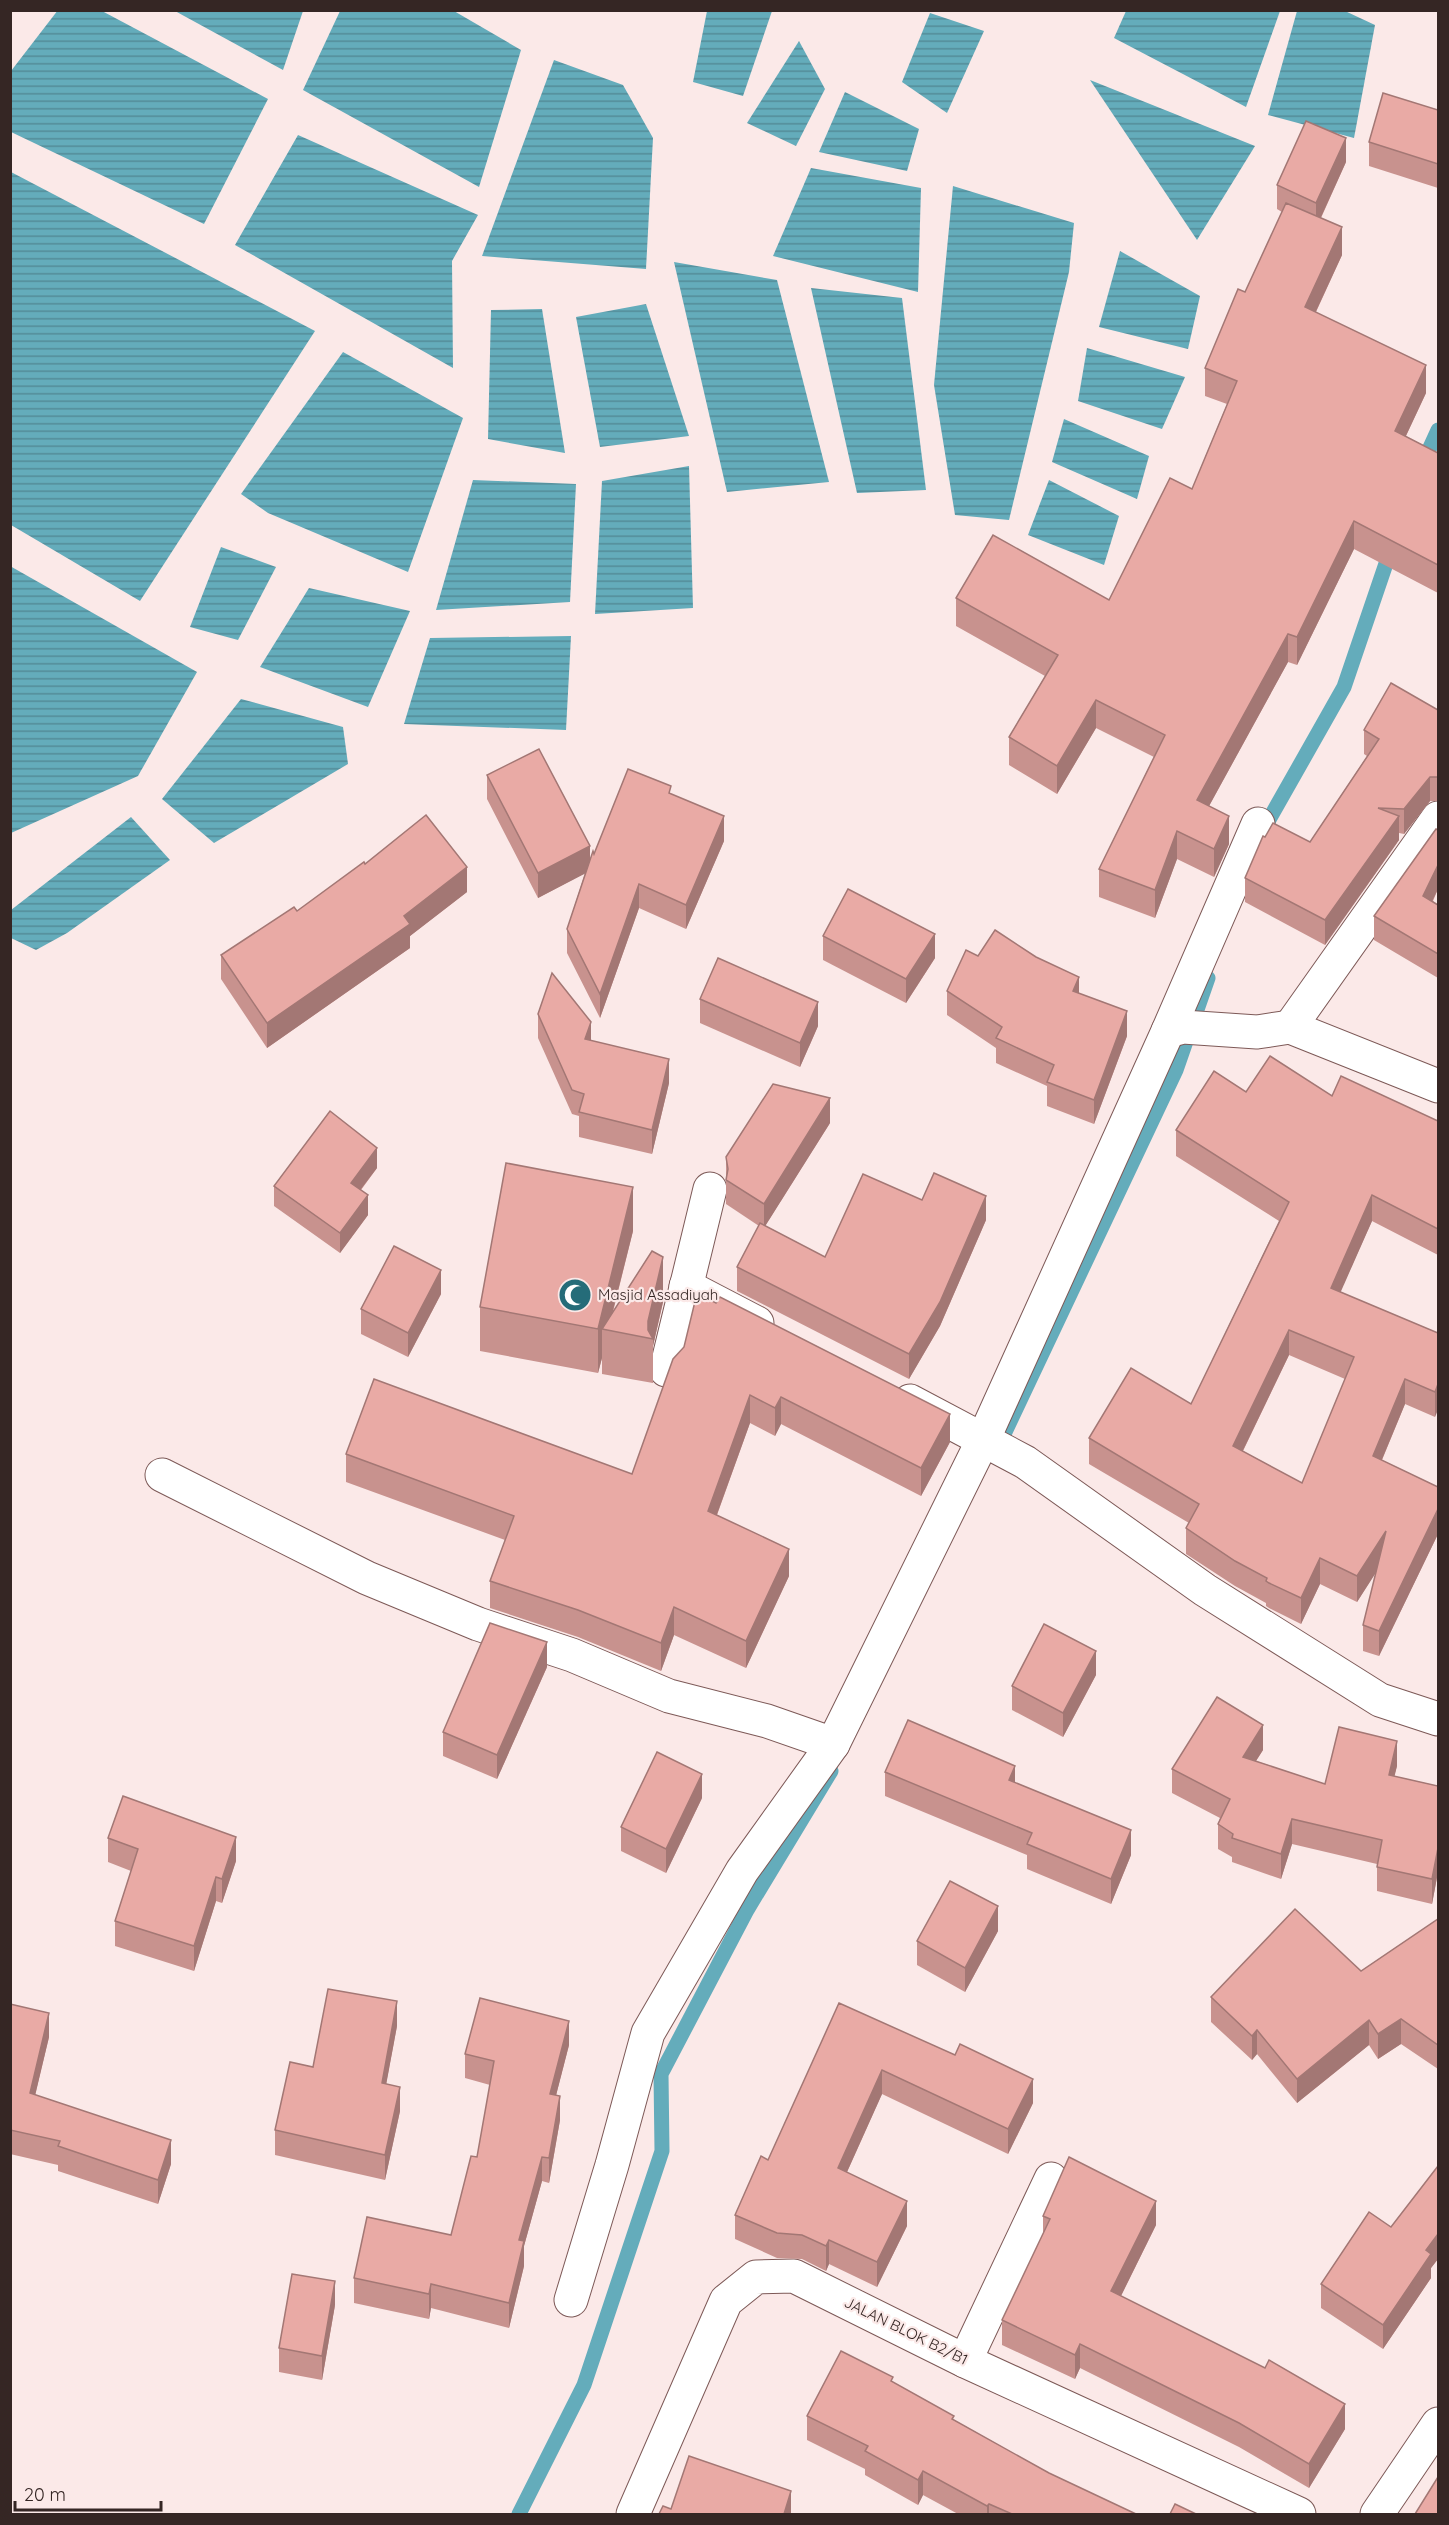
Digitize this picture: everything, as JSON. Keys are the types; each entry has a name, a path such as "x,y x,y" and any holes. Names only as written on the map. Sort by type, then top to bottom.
{"street":[{"path":"1290,1027 1438,818"},
{"path":"571,2300 612,2165 648,2033 742,1871 833,1744 988,1441 1175,1029 1258,824"},
{"path":"1175,1029 1257,1032 1290,1027 1438,1086"},
{"path":"666,1370 710,1189"},
{"path":"686,1286 782,1335"},
{"path":"888,1389 1025,1462 1205,1590 1380,1700 1438,1719"},
{"path":"162,1476 367,1578 478,1624 572,1655 669,1696 767,1720 833,1744"},
{"path":"965,2361 1051,2179"},
{"name":"JALAN BLOK B2/B1","path":"633,2514 726,2301 756,2277 794,2276 965,2361 1299,2514"},
{"path":"1377,2514 1438,2424"}],"water":[{"path":"58,10 102,11 268,99 204,224 11,132 11,71"},
{"path":"175,11 303,11 283,70"},
{"path":"340,11 454,11 521,50 479,187 303,90"},
{"path":"707,11 772,11 743,96 693,82"},
{"path":"1126,11 1280,11 1246,107 1114,38"},
{"path":"1297,11 1345,11 1375,25 1354,138 1268,115"},
{"path":"930,13 984,31 947,113 902,82"},
{"path":"799,41 825,89 796,146 747,123"},
{"path":"554,60 623,85 653,138 646,269 482,256"},
{"path":"1090,80 1255,146 1197,240"},
{"path":"845,92 919,129 907,171 819,152"},
{"path":"298,135 478,215 452,261 453,368 235,245"},
{"path":"811,168 921,188 918,292 773,256"},
{"path":"11,172 315,331 140,601 11,525"},
{"path":"953,186 1074,223 1069,272 1009,520 955,515 934,385"},
{"path":"1120,251 1200,296 1188,349 1099,327"},
{"path":"674,262 777,280 829,482 727,492"},
{"path":"811,288 902,298 926,490 857,493"},
{"path":"646,304 689,436 600,447 576,317"},
{"path":"542,309 565,453 488,439 491,310"},
{"path":"1087,348 1185,377 1162,429 1078,401"},
{"path":"343,352 463,418 408,572 268,513 241,494"},
{"path":"1064,419 1149,456 1137,499 1052,462"},
{"path":"689,466 693,608 595,614 602,481"},
{"path":"473,480 576,484 570,602 436,610"},
{"path":"1049,480 1119,516 1104,565 1028,535"},
{"path":"221,547 276,567 238,640 190,627"},
{"path":"10,566 197,672 138,776 11,833"},
{"path":"309,588 410,611 368,707 260,667"},
{"path":"571,636 566,730 404,724 430,638"},
{"path":"241,699 343,727 348,764 214,843 162,799"},
{"path":"131,817 170,860 67,933 36,950 11,938 11,910"}],"building":[{"path":"1383,93 1438,110 1438,164 1369,142"},
{"path":"1306,121 1346,138 1316,203 1277,185"},
{"path":"1286,203 1342,227 1305,307 1426,365 1395,431 1438,453 1438,565 1354,521 1297,637 1288,634 1197,800 1229,816 1214,849 1177,831 1155,890 1099,869 1165,735 1096,700 1057,766 1009,737 1058,655 956,598 993,535 1109,600 1170,478 1192,489 1237,381 1205,368 1238,289 1245,292"},
{"path":"1391,683 1438,710 1438,777 1430,777 1404,809 1378,808 1399,816 1325,920 1245,878 1263,836 1265,837 1273,823 1310,842 1379,739 1364,730"},
{"path":"539,749 590,846 538,873 487,775"},
{"path":"628,769 671,786 669,793 724,816 686,905 639,884 600,994 567,929 593,851 594,854"},
{"path":"426,815 467,867 404,916 410,924 267,1023 221,955 294,907 297,911 364,862 365,864"},
{"path":"1436,829 1438,830 1438,865 1423,896 1438,905 1438,954 1374,916"},
{"path":"848,889 935,934 906,979 823,936"},
{"path":"995,930 1036,957 1079,977 1073,991 1127,1011 1094,1100 1047,1082 1054,1065 996,1038 1002,1027 947,991 966,950 978,956"},
{"path":"718,958 818,1002 800,1043 700,999"},
{"path":"552,973 591,1022 585,1039 669,1059 652,1130 579,1112 584,1094 572,1090 538,1014"},
{"path":"1270,1056 1332,1096 1341,1076 1438,1121 1438,1229 1372,1195 1331,1288 1438,1333 1438,1384 1435,1392 1405,1379 1373,1456 1438,1487 1438,1509 1379,1631 1363,1625 1386,1531 1357,1576 1320,1558 1301,1598 1269,1583 1266,1581 1267,1578 1235,1561 1186,1528 1199,1504 1089,1438 1131,1368 1191,1404 1289,1202 1176,1130 1214,1071 1246,1092","holes":["1289,1330 1354,1357 1302,1483 1233,1446"]},
{"path":"773,1084 830,1098 764,1204 726,1180 728,1169 726,1157"},
{"path":"330,1111 377,1148 351,1183 368,1195 340,1233 274,1186"},
{"path":"506,1163 633,1187 598,1329 480,1307"},
{"path":"934,1173 986,1196 940,1302 909,1354 737,1267 760,1223 825,1257 863,1174 922,1200"},
{"path":"394,1246 441,1270 408,1333 361,1309"},
{"path":"652,1251 663,1257 648,1321 648,1330 653,1339 602,1329"},
{"path":"697,1293 716,1303 720,1297 950,1414 921,1468 781,1397 775,1408 750,1395 708,1511 789,1549 746,1641 674,1607 661,1643 578,1610 490,1581 514,1516 346,1454 374,1379 632,1474 673,1359 684,1347"},
{"path":"490,1623 547,1642 497,1755 443,1732"},
{"path":"1044,1624 1096,1651 1063,1713 1012,1686"},
{"path":"1217,1697 1263,1725 1243,1757 1325,1784 1339,1727 1397,1741 1389,1775 1438,1786 1438,1848 1432,1879 1377,1867 1382,1840 1292,1819 1281,1854 1232,1838 1233,1834 1218,1824 1230,1799 1172,1769"},
{"path":"908,1720 1015,1766 1009,1780 1131,1830 1111,1879 1027,1844 1032,1833 885,1772"},
{"path":"657,1752 702,1774 666,1849 621,1827"},
{"path":"123,1796 236,1837 222,1879 216,1877 194,1946 115,1921 138,1849 108,1838"},
{"path":"950,1881 998,1906 965,1968 917,1941"},
{"path":"1295,1909 1361,1971 1438,1919 1438,2045 1401,2019 1378,2034 1369,2020 1297,2079 1257,2030 1252,2036 1211,1997"},
{"path":"328,1989 397,2001 382,2083 400,2087 385,2155 275,2130 290,2062 313,2067"},
{"path":"480,1998 569,2021 550,2094 560,2096 549,2158 542,2157 519,2240 524,2241 509,2303 431,2284 429,2294 354,2278 367,2217 451,2235 471,2156 477,2157 494,2061 465,2054"},
{"path":"839,2003 955,2055 960,2044 1033,2079 1008,2129 882,2070 838,2168 907,2201 877,2262 829,2240 826,2246 802,2235 777,2233 735,2215 761,2156 768,2160"},
{"path":"10,2004 49,2013 30,2093 171,2140 158,2180 58,2146 60,2141 10,2130"},
{"path":"1069,2157 1156,2201 1111,2291 1265,2368 1269,2360 1345,2404 1309,2464 1239,2423 1080,2344 1075,2355 1002,2320 1050,2219 1043,2216"},
{"path":"1438,2166 1438,2234 1426,2250 1431,2254 1383,2325 1321,2284 1369,2212 1391,2227"},
{"path":"292,2274 335,2281 322,2356 279,2348"},
{"path":"841,2351 893,2377 891,2381 954,2416 952,2419 1049,2473 1136,2514 1012,2514 989,2504 987,2506 923,2471 918,2480 865,2451 868,2446 807,2416"},
{"path":"689,2456 791,2491 784,2514 659,2514 663,2506 671,2509"},
{"path":"1438,2477 1438,2514 1415,2514"},
{"path":"1175,2504 1196,2514 1170,2514"}],"waterway":[{"path":"1422,465 1438,430"},
{"path":"1262,832 1344,687 1392,546"},
{"path":"996,1451 1176,1070 1208,978"},
{"path":"519,2514 584,2385 662,2151 661,2074 747,1910 831,1771"}],"place":[{"name":"Masjid Assadiyah","path":"575,1295"}]}
